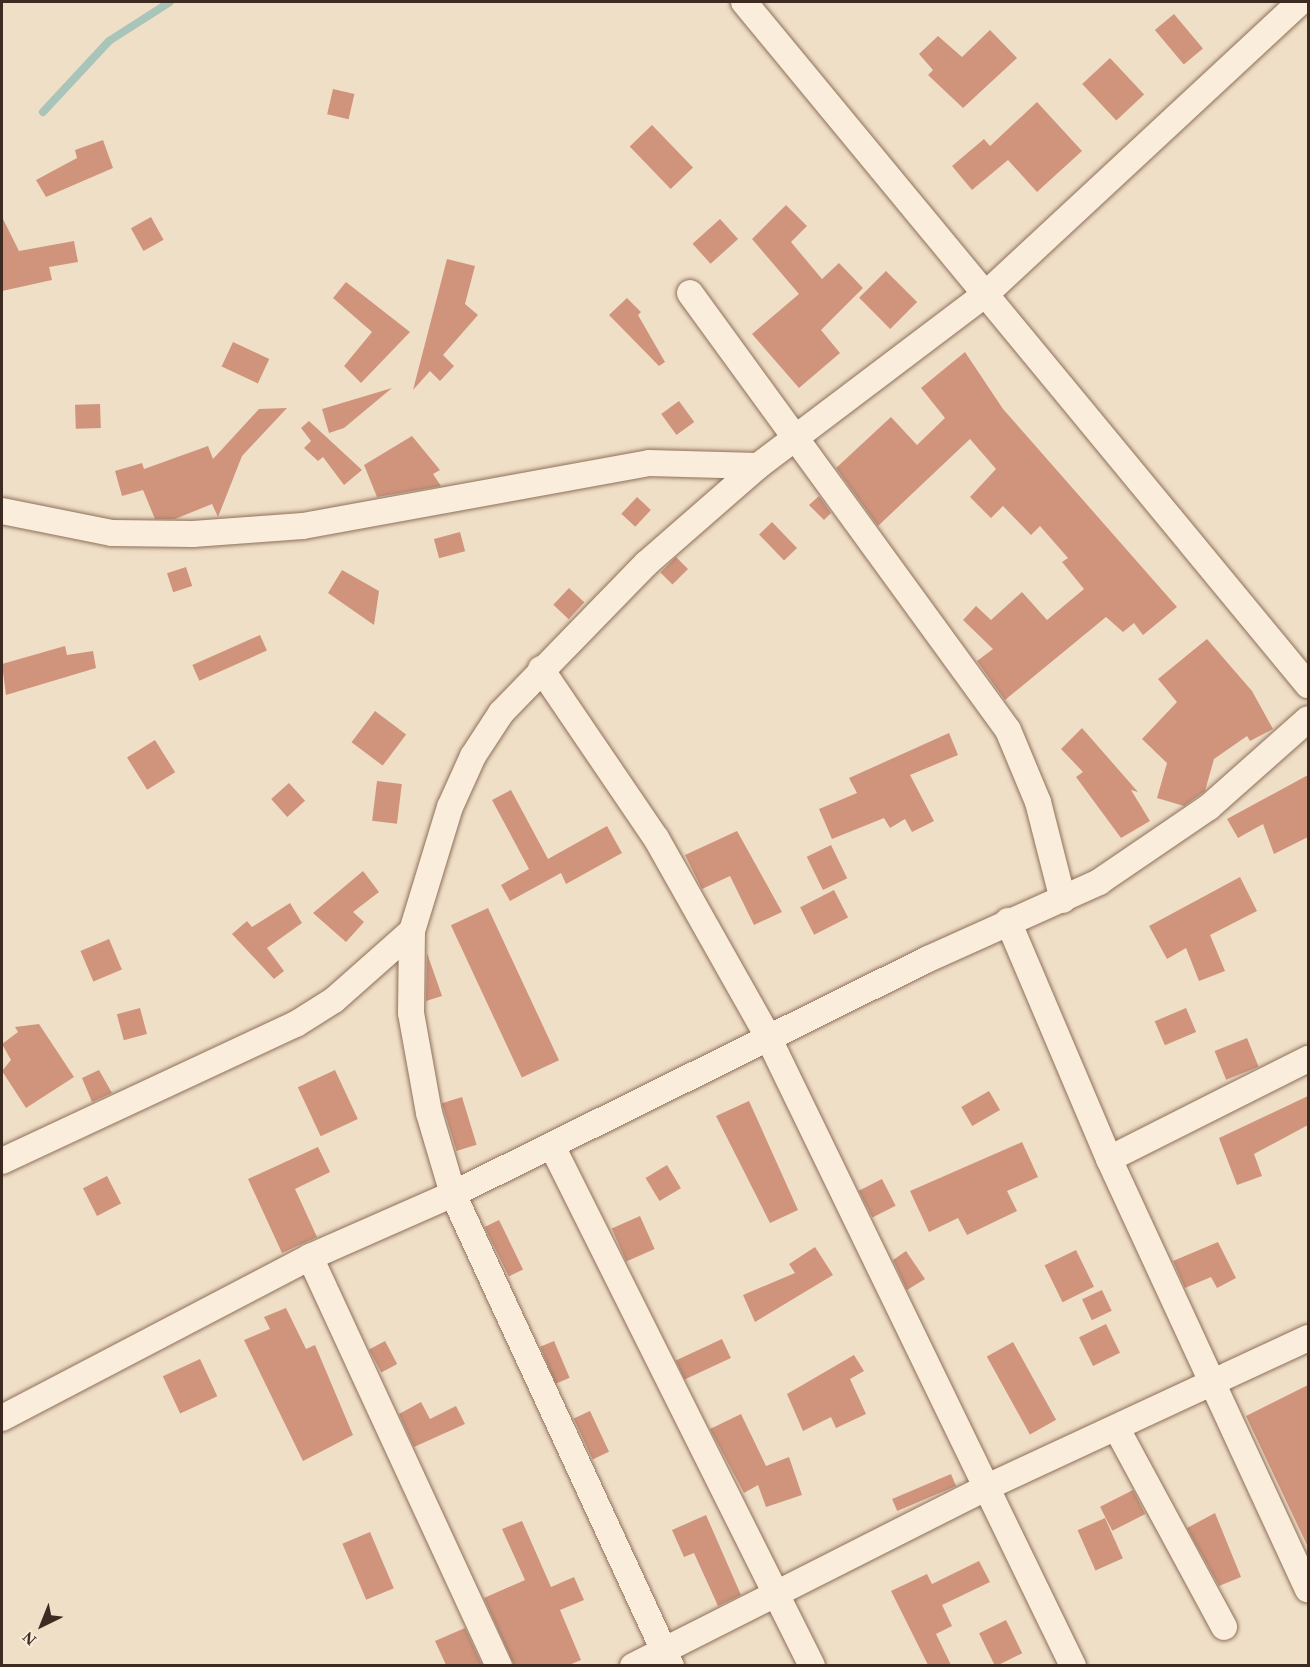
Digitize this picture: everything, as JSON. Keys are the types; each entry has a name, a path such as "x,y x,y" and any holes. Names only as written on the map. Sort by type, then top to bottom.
{"street":[{"path":"744,2 987,293 1308,685"},
{"path":"667,1658 453,1194 429,1113 411,1013 411,931 450,807 473,756 501,713 541,669 646,563 758,466 987,293 1300,2"},
{"path":"690,293 794,441 1008,730 1038,802 1063,900"},
{"path":"2,512 112,533 192,534 313,524 649,463 758,466"},
{"path":"541,669 656,838 768,1037 1073,1665"},
{"path":"2,1418 310,1257 453,1194 768,1037 1008,921 1063,900 1130,863 1209,807 1308,719"},
{"path":"1008,921 1109,1159 1308,1589"},
{"path":"2,1161 278,1034 334,1000 411,931"},
{"path":"1109,1159 1308,1059"},
{"path":"552,1146 812,1665"},
{"path":"310,1257 499,1665"},
{"path":"633,1665 667,1658 777,1595 986,1488 1214,1386 1308,1338"},
{"path":"1117,1429 1224,1627"}],"building":[{"path":"1174,14 1203,48 1184,65 1155,30"},
{"path":"990,30 1017,58 963,108 928,75 933,70 919,54 938,36 962,57"},
{"path":"1110,58 1144,95 1116,120 1082,84"},
{"path":"333,89 354,94 349,119 327,114"},
{"path":"1037,102 1082,151 1037,192 1008,160 972,190 952,166 984,139 990,146"},
{"path":"652,125 693,167 671,189 630,147"},
{"path":"103,140 113,168 46,197 36,180 77,158 75,150"},
{"path":"786,205 807,226 791,242 822,279 839,263 863,288 821,330 840,353 799,388 752,334 799,294 752,239"},
{"path":"2,217 19,251 74,241 78,262 49,267 52,280 2,291"},
{"path":"151,217 164,240 143,251 131,228"},
{"path":"720,219 738,239 711,264 693,244"},
{"path":"447,259 475,266 465,304 478,315 443,355 454,366 440,381 430,371 413,390"},
{"path":"886,271 917,302 890,329 859,298"},
{"path":"346,282 410,332 361,383 344,366 372,332 333,298"},
{"path":"627,298 641,312 638,315 665,362 659,366 609,315"},
{"path":"233,342 269,359 258,383 222,366"},
{"path":"965,352 1003,409 1177,607 1143,635 1134,623 1123,632 1106,617 1005,700 977,661 993,649 963,620 976,606 991,620 1022,592 1047,620 1084,589 1062,562 1068,558 1040,526 1031,535 1003,506 991,518 970,497 996,469 970,439 878,526 836,468 891,417 917,445 945,418 921,388"},
{"path":"392,388 344,428 329,433 322,409"},
{"path":"679,401 694,422 676,435 661,414"},
{"path":"100,404 101,428 76,429 75,405"},
{"path":"287,408 242,456 218,517 212,504 175,519 155,519 143,490 122,496 115,471 142,463 144,469 208,446 213,459 259,409"},
{"path":"309,421 362,470 344,485 323,457 318,461 304,448 311,441 301,428"},
{"path":"412,436 440,470 433,474 441,486 377,497 364,465"},
{"path":"819,496 831,513 824,520 809,505"},
{"path":"637,497 651,510 635,527 621,514"},
{"path":"772,522 797,548 784,560 759,535"},
{"path":"460,532 465,551 439,558 434,539"},
{"path":"676,557 688,569 672,585 660,573"},
{"path":"186,567 192,586 173,592 167,573"},
{"path":"342,570 379,591 374,625 328,593"},
{"path":"569,588 584,602 569,619 553,605"},
{"path":"260,635 267,651 199,681 192,665"},
{"path":"1207,639 1252,691 1273,729 1250,741 1247,736 1214,759 1205,791 1184,806 1157,798 1167,763 1142,739 1177,702 1158,679"},
{"path":"65,646 67,655 93,651 96,668 6,695 2,664"},
{"path":"375,711 406,734 383,766 352,742"},
{"path":"1082,728 1138,792 1131,790 1150,821 1121,838 1076,777 1083,772 1061,749"},
{"path":"949,733 958,755 910,775 934,821 912,832 905,819 890,828 884,818 832,839 819,809 857,793 849,778"},
{"path":"155,740 175,772 147,790 127,757"},
{"path":"1308,775 1308,837 1274,854 1263,824 1238,838 1227,819"},
{"path":"377,781 402,784 397,824 372,821"},
{"path":"289,783 305,801 287,817 271,799"},
{"path":"511,790 548,859 607,826 622,853 566,884 561,873 510,901 501,885 529,869 492,800"},
{"path":"737,831 782,912 754,925 730,876 702,889 685,855"},
{"path":"831,845 847,878 823,890 807,857"},
{"path":"363,871 379,892 353,912 364,922 346,942 313,913"},
{"path":"1240,877 1257,911 1210,935 1225,971 1199,981 1186,948 1167,959 1149,926"},
{"path":"834,890 848,918 814,935 800,907"},
{"path":"290,903 302,923 267,948 284,971 274,979 232,934 247,921 252,927"},
{"path":"488,908 559,1060 522,1078 451,925"},
{"path":"109,939 122,969 93,981 80,951"},
{"path":"427,953 442,996 426,1001"},
{"path":"140,1008 147,1034 124,1040 117,1014"},
{"path":"1186,1008 1196,1032 1165,1045 1155,1021"},
{"path":"39,1024 74,1077 26,1108 2,1071 11,1060 2,1044 18,1032 15,1027"},
{"path":"1247,1038 1259,1067 1226,1080 1215,1051"},
{"path":"99,1070 112,1093 92,1102 82,1078"},
{"path":"335,1070 358,1119 321,1136 298,1087"},
{"path":"989,1091 1000,1110 972,1126 961,1107"},
{"path":"1308,1096 1308,1125 1254,1154 1262,1176 1237,1185 1219,1138"},
{"path":"462,1097 477,1145 457,1151 442,1103"},
{"path":"749,1101 798,1210 770,1223 716,1116"},
{"path":"1022,1142 1038,1177 1007,1191 1017,1211 967,1235 958,1218 929,1232 910,1191"},
{"path":"318,1147 330,1172 295,1189 317,1237 282,1253 248,1179"},
{"path":"667,1165 681,1188 659,1201 646,1178"},
{"path":"107,1176 121,1204 97,1216 83,1188"},
{"path":"882,1179 896,1206 872,1218 859,1191"},
{"path":"640,1216 655,1249 626,1261 612,1229"},
{"path":"499,1220 523,1269 509,1276 485,1227"},
{"path":"1218,1242 1236,1278 1217,1288 1211,1277 1185,1288 1173,1261"},
{"path":"815,1247 833,1275 755,1322 743,1295 795,1273 789,1264"},
{"path":"1076,1250 1094,1287 1063,1302 1045,1265"},
{"path":"906,1251 925,1279 907,1290 893,1260"},
{"path":"1102,1290 1112,1311 1092,1320 1082,1299"},
{"path":"286,1308 306,1349 315,1345 353,1435 303,1461 244,1340 270,1329 264,1317"},
{"path":"1106,1324 1120,1353 1093,1366 1079,1337"},
{"path":"722,1339 731,1358 685,1380 676,1361"},
{"path":"385,1341 397,1364 381,1372 369,1349"},
{"path":"554,1341 570,1378 556,1384 540,1347"},
{"path":"1013,1342 1056,1420 1030,1434 987,1357"},
{"path":"854,1355 864,1371 850,1379 866,1414 836,1428 831,1417 803,1431 787,1394"},
{"path":"200,1359 217,1396 180,1413 163,1376"},
{"path":"1308,1385 1308,1547 1246,1416"},
{"path":"421,1402 430,1419 456,1406 465,1424 414,1447 399,1414"},
{"path":"590,1411 609,1452 593,1459 574,1419"},
{"path":"741,1414 766,1466 789,1457 802,1495 766,1507 758,1485 744,1493 710,1429"},
{"path":"951,1474 956,1486 897,1511 892,1499"},
{"path":"1133,1490 1145,1514 1112,1531 1100,1507"},
{"path":"1215,1513 1241,1577 1219,1586 1187,1528"},
{"path":"706,1515 741,1595 718,1606 694,1553 684,1557 672,1530"},
{"path":"1105,1518 1123,1558 1095,1570 1078,1530"},
{"path":"522,1521 551,1587 574,1577 584,1600 560,1610 581,1660 569,1665 514,1665 484,1598 525,1580 502,1529"},
{"path":"370,1532 394,1588 366,1600 342,1544"},
{"path":"979,1561 990,1582 942,1605 952,1626 936,1634 951,1665 928,1665 891,1591 927,1574 932,1584"},
{"path":"1006,1620 1022,1653 995,1666 979,1633"},
{"path":"465,1628 482,1665 446,1665 435,1641"}],"waterway":[{"path":"43,112 109,41 170,2"}]}
